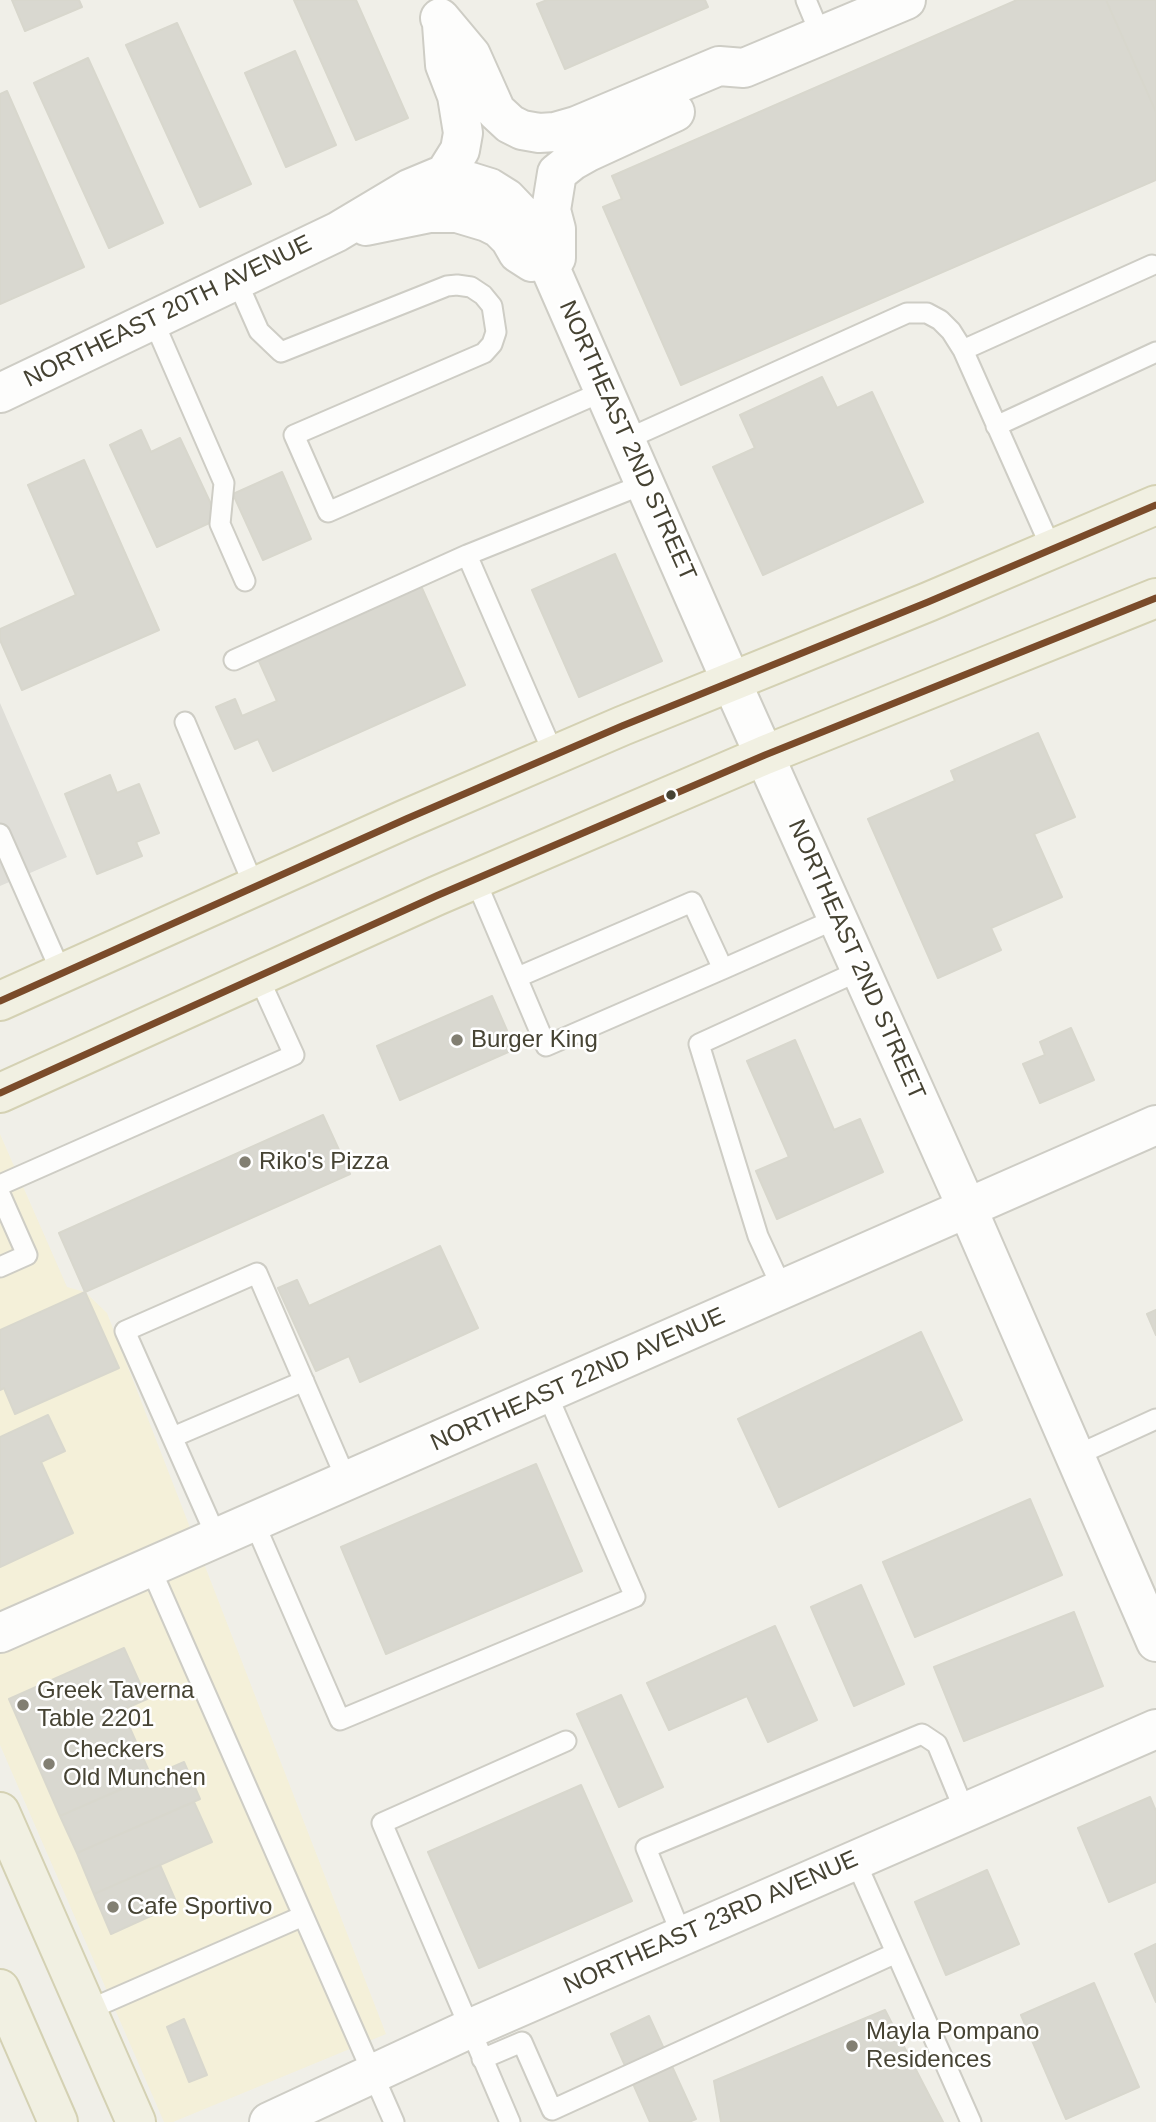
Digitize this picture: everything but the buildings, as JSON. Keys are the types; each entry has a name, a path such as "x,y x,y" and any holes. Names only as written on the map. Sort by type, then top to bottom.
{"main road":[{"path":"0,1001 554,755 1156,505"},
{"path":"0,1093 475,879 765,755 1156,598"},
{"path":"0,1811 136,2122"},
{"path":"0,1989 58,2122"}],"street":[{"path":"437,12 471,55 496,111 510,124 522,130 539,133 576,126 719,66 744,68 906,0"},
{"path":"337,232 409,188 445,174 460,150 463,133 460,104 445,65 437,12"},
{"name":"NORTHEAST 2ND STREET","path":"555,277 556,229 551,210 557,173 588,152 729,86 744,68"},
{"name":"NORTHEAST 2ND STREET","path":"445,174 490,188 506,198 528,221 968,1210 1156,1642"},
{"name":"NORTHEAST 2ND STREET","path":"337,232 430,213 457,213 499,228 510,239 518,253 555,277"},
{"name":"NORTHEAST 20TH AVENUE","path":"3,384 153,320 337,232"},
{"name":"NORTHEAST 22ND AVENUE","path":"0,1633 968,1210 1156,1125"},
{"name":"NORTHEAST 23RD AVENUE","path":"270,2122 373,2074 475,2044 682,1936 1156,1730"}],"lane":[{"path":"806,0 821,36"},
{"path":"963,350 1155,267"},
{"path":"236,279 259,331 281,352 447,286 471,287 483,295 492,306 495,332 492,344 484,353 294,435 328,512 604,391"},
{"path":"625,440 907,313 927,313 940,320 951,331 963,350 1052,550"},
{"path":"153,320 224,483 220,524 244,581"},
{"path":"996,425 1156,352"},
{"path":"234,660 467,555 644,484"},
{"path":"467,555 554,755"},
{"path":"185,722 254,886"},
{"path":"0,834 61,972"},
{"path":"475,879 547,1046 838,918"},
{"path":"518,977 692,902 723,969"},
{"path":"783,1290 758,1236 699,1044 861,970"},
{"path":"0,1185 294,1055 258,976"},
{"path":"0,1194 27,1255 0,1267"},
{"path":"218,1538 125,1331 257,1273 347,1481"},
{"path":"173,1437 304,1381"},
{"path":"254,1522 340,1720 635,1597 547,1394"},
{"path":"1075,1456 1156,1419"},
{"path":"150,1567 394,2122"},
{"path":"682,1936 646,1848 922,1734 937,1744 965,1812"},
{"path":"510,2122 382,1824 566,1741"},
{"path":"855,1860 971,2122"},
{"path":"86,2011 303,1916"},
{"path":"475,2044 522,2042 552,2110 896,1953"}],"shaded area":[{"path":"0,703 67,857 0,886"},
{"path":"0,1134 67,1287 85,1292 107,1313 386,2034 173,2122 164,2122 0,1745"}],"transit line":[{"path":"0,1001 406,819 622,726 928,602 1156,505"},
{"path":"0,1093 436,896 765,755 1156,598"}],"place":[{"name":"Burger King","path":"457,1040"},
{"name":"Riko's Pizza","path":"245,1162"},
{"name":"Greek Taverna Table 2201","path":"23,1705"},
{"name":"Checkers Old Munchen","path":"49,1764"},
{"name":"Cafe Sportivo","path":"113,1907"},
{"name":"Mayla Pompano Residences","path":"852,2046"}]}
